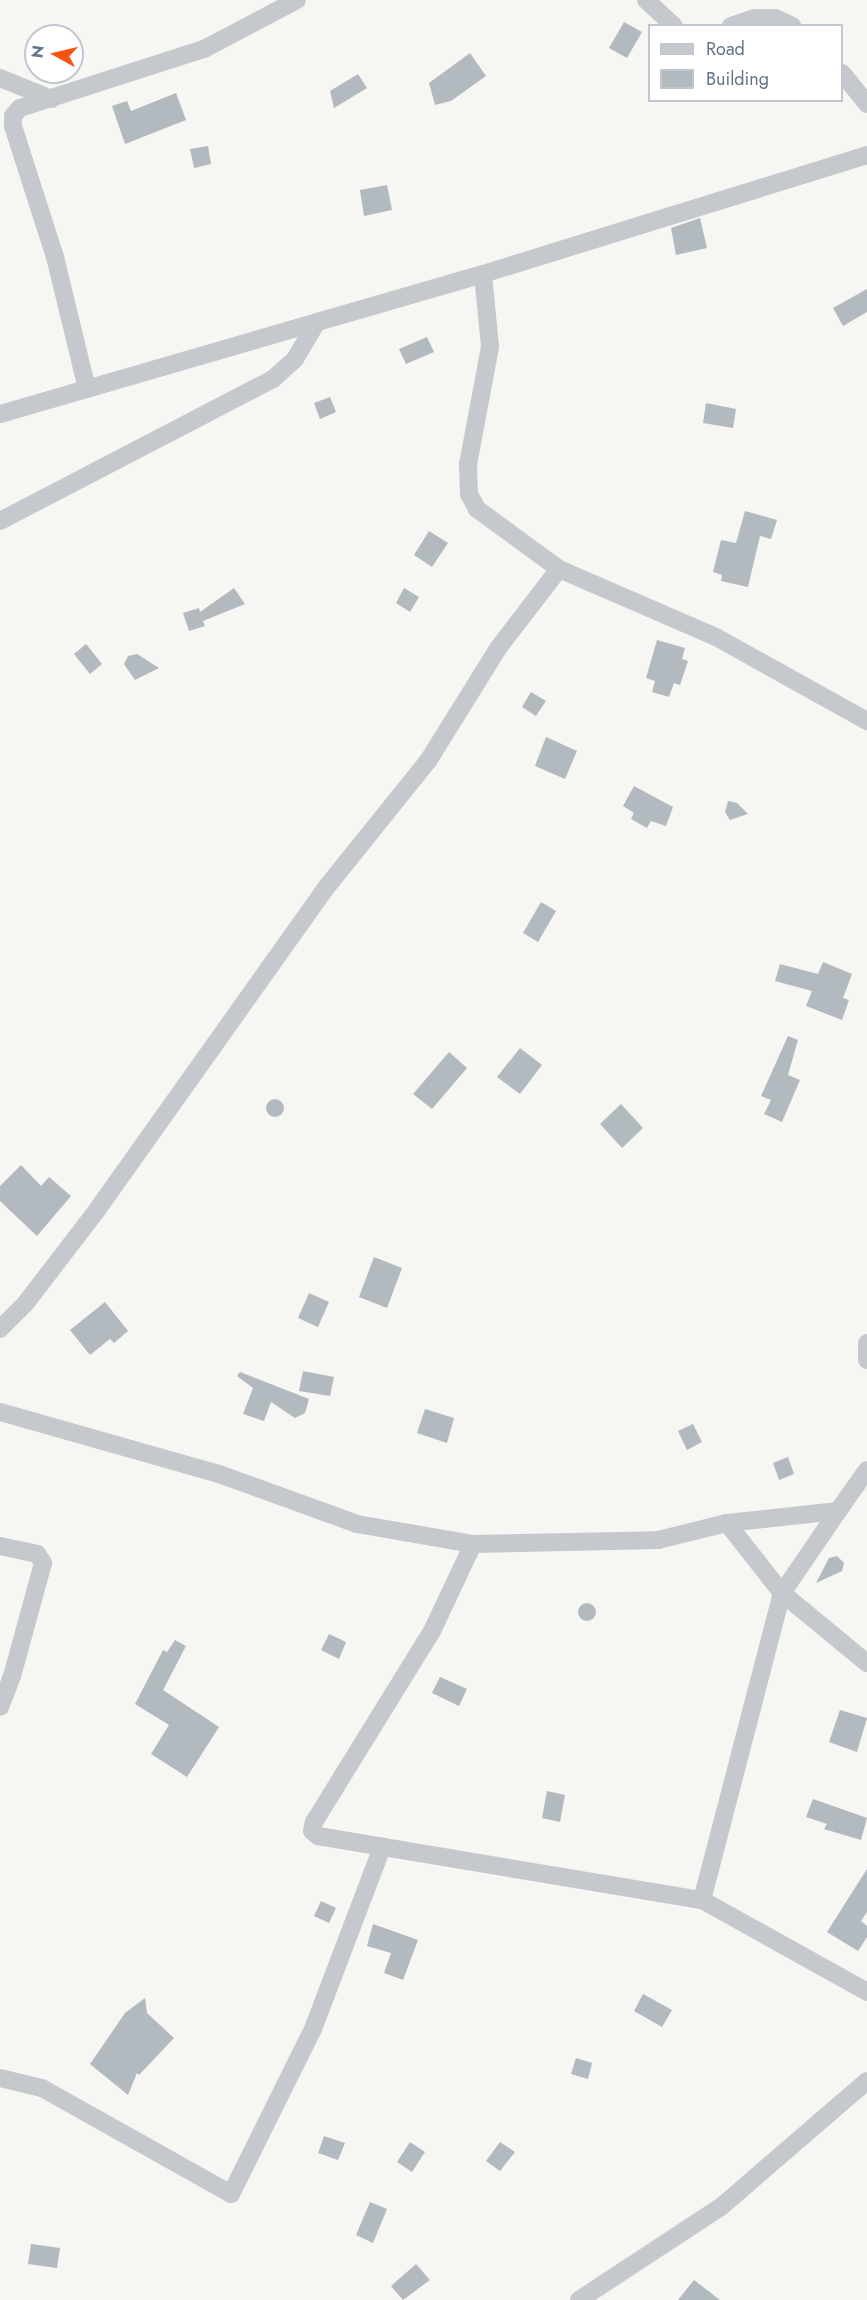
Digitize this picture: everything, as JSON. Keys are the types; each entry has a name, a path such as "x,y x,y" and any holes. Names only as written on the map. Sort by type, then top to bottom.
{"street":[{"path":"87,389 55,257 13,126 13,116 20,108 204,49 297,0"},
{"path":"646,0 672,24"},
{"path":"737,24 754,18 775,18 788,24"},
{"path":"843,74 867,104"},
{"path":"0,78 52,99"},
{"path":"0,414 483,274 867,155"},
{"path":"483,274 490,347 468,465 469,494 477,509 559,570 716,637 867,721"},
{"path":"0,520 273,379 295,359 317,322"},
{"path":"0,1329 25,1304 97,1210 325,889 428,761 499,646 559,570"},
{"path":"867,1343 867,1360"},
{"path":"0,1412 219,1474 357,1524 473,1544 658,1540 727,1524 838,1511"},
{"path":"702,1900 782,1593 867,1470"},
{"path":"727,1524 782,1593 867,1664"},
{"path":"473,1544 432,1631 314,1821 312,1831 318,1836 702,1900 867,1992"},
{"path":"0,1546 37,1554 43,1563 12,1676 0,1707"},
{"path":"0,2078 42,2088 231,2194 314,2029 382,1847"},
{"path":"579,2300 722,2206 867,2081"}],"building":[{"path":"624,22 642,32 627,58 609,48"},
{"path":"470,53 486,76 451,101 435,105 429,83"},
{"path":"358,74 367,88 334,108 330,91"},
{"path":"176,93 186,120 125,144 112,106 127,101 131,111"},
{"path":"208,146 211,164 194,168 190,149"},
{"path":"387,185 392,210 364,216 360,190"},
{"path":"700,218 707,248 676,255 671,228"},
{"path":"867,289 867,312 843,326 833,308"},
{"path":"427,337 434,352 406,364 399,349"},
{"path":"330,397 336,412 320,419 314,403"},
{"path":"706,403 736,409 733,428 703,423"},
{"path":"745,511 777,520 771,539 760,536 748,587 721,581 722,575 713,572 721,540 736,543"},
{"path":"429,531 448,543 432,567 414,555"},
{"path":"234,588 245,604 203,621 205,626 189,631 183,613 199,608 200,612"},
{"path":"404,588 419,597 410,612 396,603"},
{"path":"657,640 685,648 682,659 688,661 680,685 674,683 669,697 652,692 655,681 646,678"},
{"path":"86,644 102,664 90,674 74,654"},
{"path":"137,654 159,668 135,680 124,664 128,656"},
{"path":"531,692 546,701 536,716 522,707"},
{"path":"546,737 577,751 565,779 535,766"},
{"path":"634,786 673,807 666,826 651,821 647,828 631,819 634,813 623,806"},
{"path":"728,801 737,803 748,814 730,820 725,812"},
{"path":"541,902 556,911 538,942 523,933"},
{"path":"823,962 852,974 843,998 849,1000 842,1020 806,1006 812,991 775,981 780,964 818,974"},
{"path":"788,1036 798,1040 788,1075 800,1080 782,1122 764,1114 771,1100 761,1096"},
{"path":"520,1048 542,1065 520,1094 497,1077"},
{"path":"449,1052 467,1068 432,1109 413,1094"},
{"path":"275,1099 281,1102 284,1108 281,1114 275,1117 269,1114 266,1108 269,1102"},
{"path":"621,1104 643,1128 622,1148 600,1124"},
{"path":"21,1165 41,1186 49,1177 71,1196 37,1236 0,1201 0,1186"},
{"path":"374,1257 402,1268 387,1308 359,1297"},
{"path":"309,1293 329,1302 318,1327 298,1318"},
{"path":"105,1302 128,1331 114,1343 110,1339 90,1355 70,1330"},
{"path":"303,1371 334,1377 330,1396 299,1391"},
{"path":"240,1372 309,1399 305,1413 295,1418 271,1402 264,1421 243,1414 253,1388 237,1376"},
{"path":"425,1409 454,1418 447,1443 417,1433"},
{"path":"693,1424 702,1442 687,1450 678,1431"},
{"path":"788,1457 794,1474 779,1480 773,1463"},
{"path":"837,1556 844,1563 842,1571 816,1583 829,1558"},
{"path":"583,1603 591,1603 596,1608 594,1619 583,1621 578,1616 578,1608"},
{"path":"329,1634 346,1642 339,1659 321,1650"},
{"path":"175,1640 186,1646 163,1690 219,1727 187,1777 151,1754 169,1725 135,1704 163,1650 167,1652"},
{"path":"440,1677 467,1689 459,1706 432,1693"},
{"path":"840,1710 867,1718 857,1752 829,1742"},
{"path":"547,1791 565,1795 560,1822 542,1818"},
{"path":"813,1799 867,1818 861,1840 824,1829 827,1824 806,1817"},
{"path":"867,1869 867,1912 861,1921 867,1926 867,1937 858,1951 827,1932"},
{"path":"321,1901 336,1908 329,1923 314,1916"},
{"path":"373,1924 418,1940 403,1980 384,1973 391,1953 367,1946"},
{"path":"643,1994 672,2010 662,2027 634,2011"},
{"path":"145,1998 147,2013 174,2038 139,2075 137,2073 128,2095 90,2064 125,2013"},
{"path":"576,2058 592,2063 588,2079 571,2074"},
{"path":"324,2136 345,2143 338,2160 318,2153"},
{"path":"410,2142 425,2152 412,2172 397,2162"},
{"path":"500,2142 515,2152 500,2171 486,2161"},
{"path":"370,2202 387,2209 373,2243 356,2235"},
{"path":"31,2244 60,2248 57,2268 28,2264"},
{"path":"416,2264 430,2280 403,2300 391,2286"},
{"path":"694,2280 720,2300 678,2300"}]}
